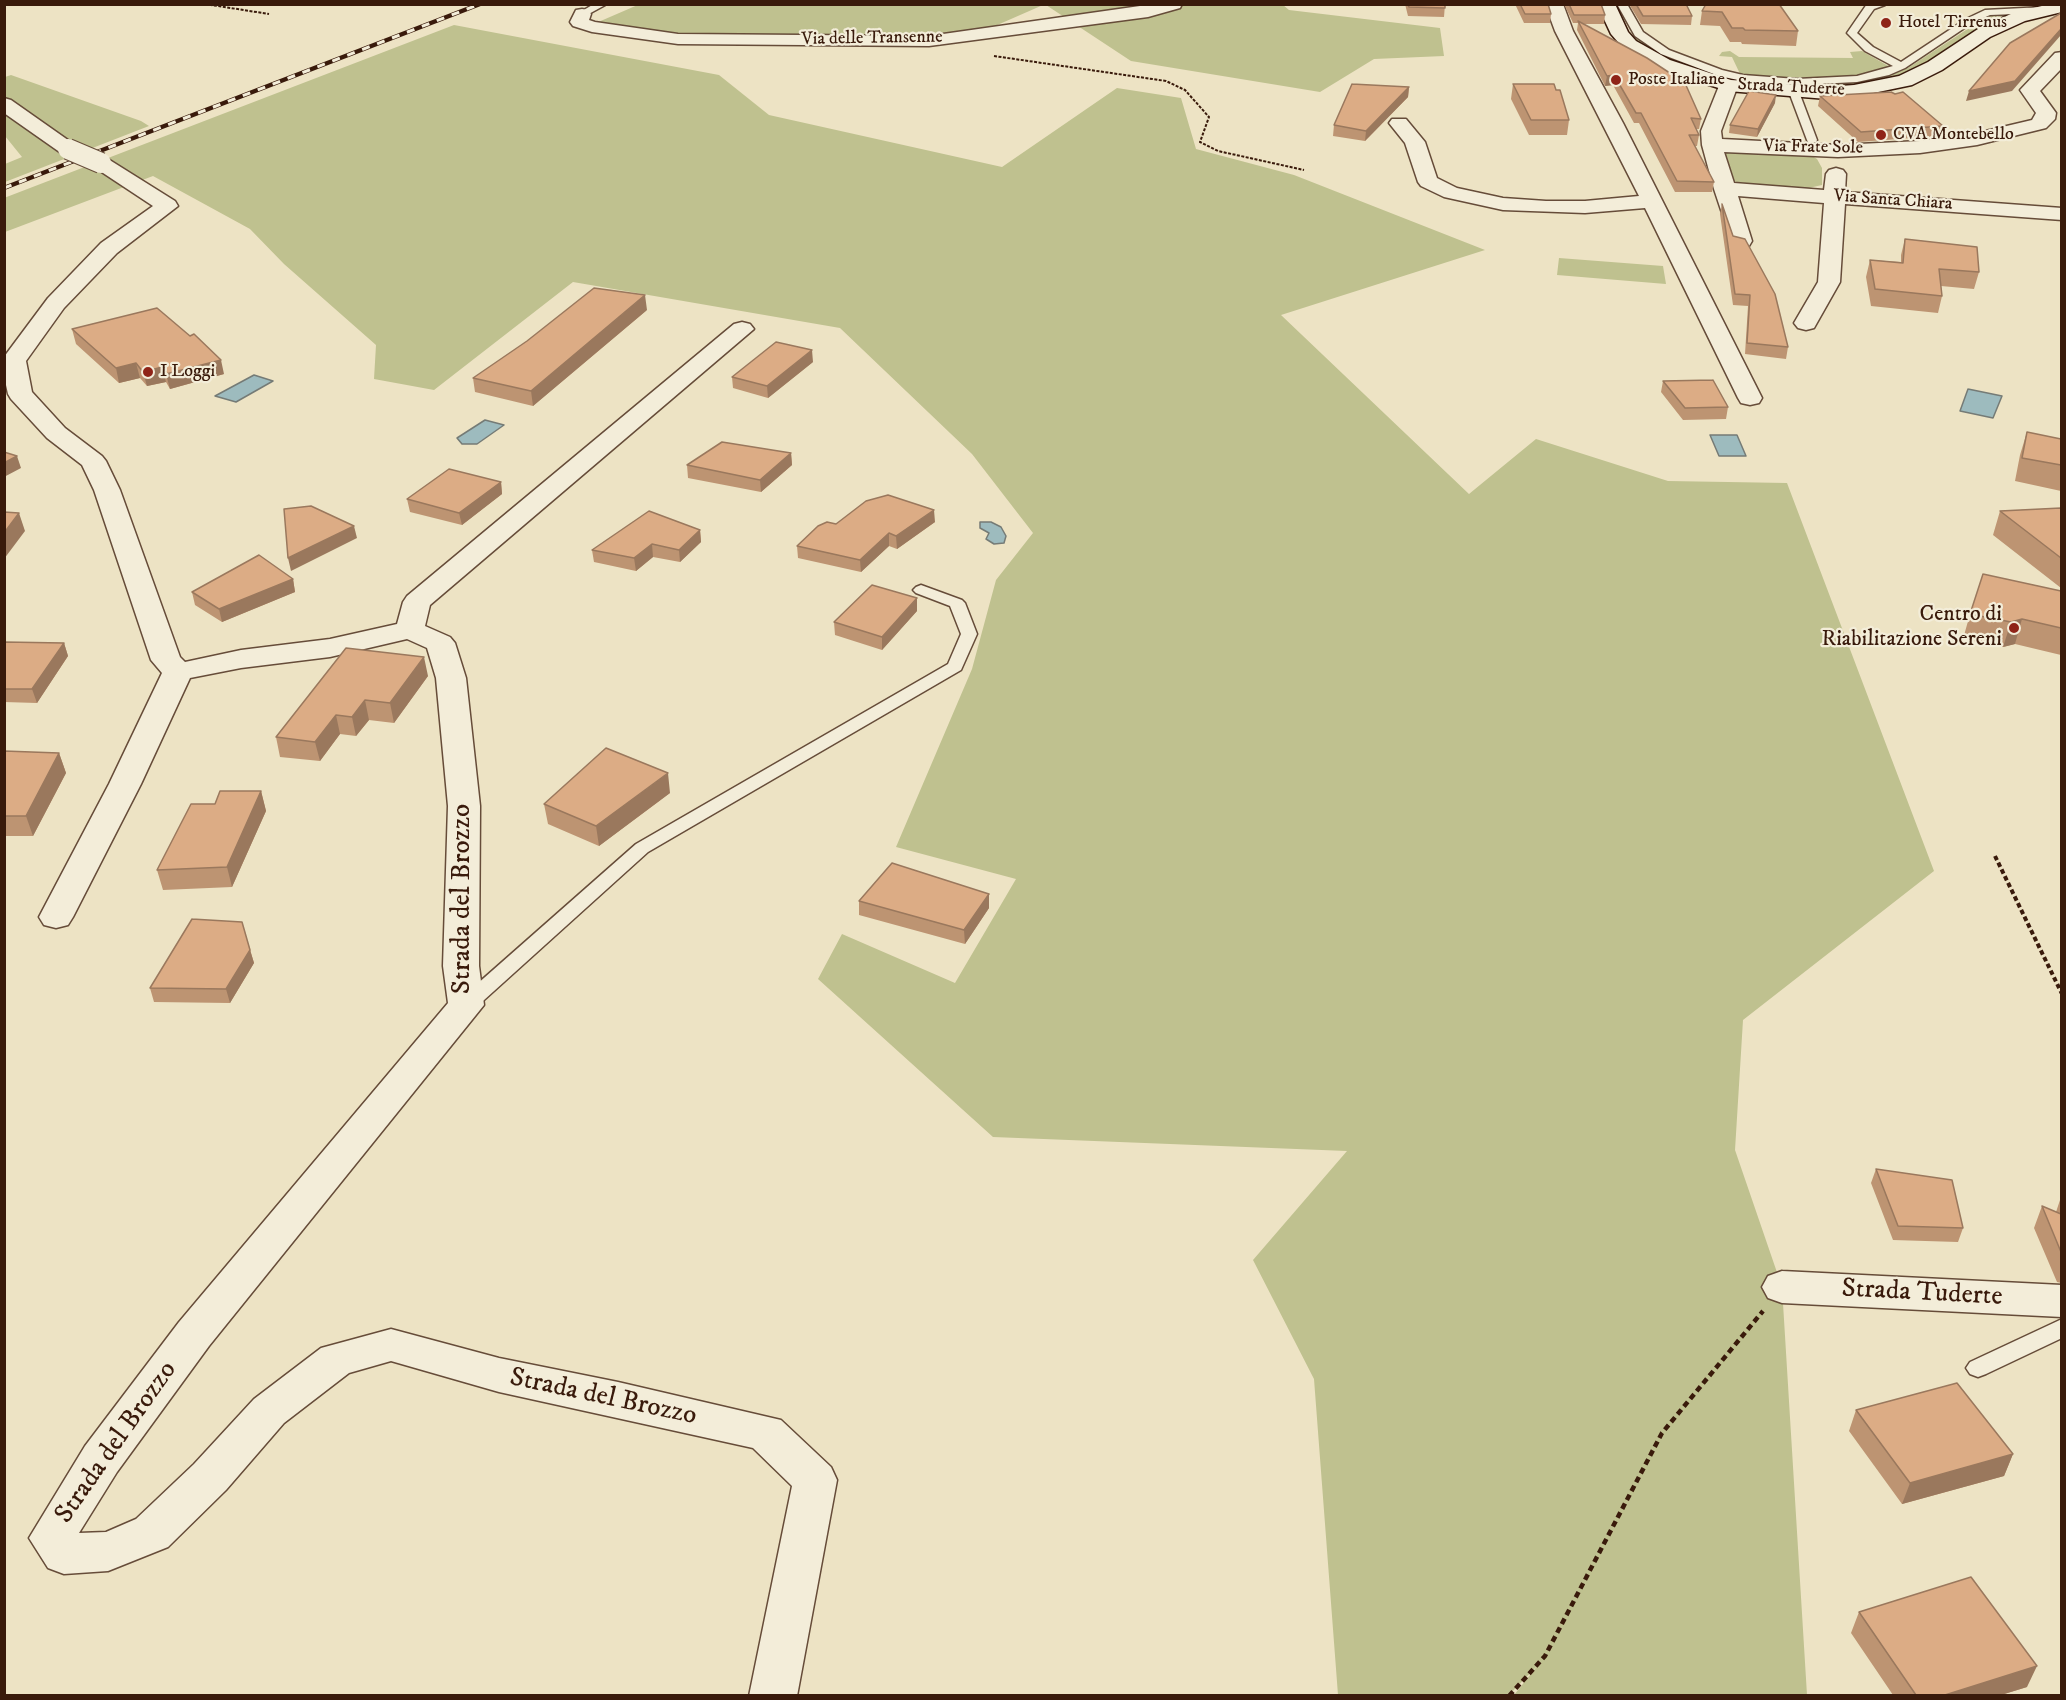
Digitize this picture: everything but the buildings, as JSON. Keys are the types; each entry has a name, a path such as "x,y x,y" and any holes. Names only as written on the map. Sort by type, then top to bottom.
{"street":[{"name":"Via delle Transenne","path":"582,14 579,22 592,27 678,39 929,41 1148,12 1174,4"},
{"path":"1554,4 1564,31 1613,123 1749,398"},
{"name":"Strada Tuderte","path":"1620,15 1642,54 1663,64 1728,85 1794,92 1854,91 1905,81 1935,66 1984,33 2019,17 2052,8"},
{"name":"Via Frate Sole","path":"1712,145 1838,151 1948,144 2039,124 2045,119 2046,113 2030,90 2053,75 2061,57"},
{"path":"1728,85 1711,131 1712,145 1741,241"},
{"path":"4,104 68,149 101,163 167,206 108,248 56,303 14,361 12,397 93,461 107,490 166,660 178,672"},
{"path":"1399,123 1415,142 1428,182 1451,194 1503,204 1546,207 1585,207 1651,201"},
{"path":"1806,323 1829,282 1838,151"},
{"name":"Via Santa Chiara","path":"1724,189 2061,214"},
{"path":"178,672 241,659 330,648 410,630 417,602 742,329"},
{"name":"Strada del Brozzo","path":"410,630 440,643 451,678 464,806 461,966 466,1005 194,1334 101,1459 52,1538 64,1554 108,1551 152,1533 210,1477 270,1411 336,1360 391,1345 499,1376 618,1399 766,1434 815,1480 773,1695"},
{"path":"56,917 125,784 178,672"},
{"name":"Strada Tuderte","path":"1782,1287 2061,1300"}],"lane":[{"path":"582,14 603,4"},
{"path":"1880,6 1871,6 1852,33 1869,49 1901,66"},
{"path":"1620,15 1665,52 1719,73 1777,82 1824,82 1885,73 1901,66 1969,21 1988,12 2052,8"},
{"path":"1794,92 1812,140"},
{"path":"466,1005 642,848 956,667 969,634 957,603 921,590"},
{"path":"1978,1368 2061,1329"}],"path":[{"path":"205,4 269,14"},
{"path":"989,55 1166,81 1185,90 1209,117 1200,142 1218,152 1304,170"},
{"path":"1995,856 2061,994"},
{"path":"1509,1695 1545,1656 1662,1433 1782,1287"}],"green space":[{"path":"640,4 1043,5 995,26 926,37 677,33 596,23"},
{"path":"1046,5 1283,5 1289,10 1440,28 1444,56 1374,59 1320,92 1131,61"},
{"path":"1992,13 2006,14 1981,27 1916,70 1884,81 1861,85 1805,89 1709,78 1647,52 1632,38 1639,39 1659,54 1704,73 1758,82 1825,85 1872,79 1908,68"},
{"path":"454,25 719,75 769,115 1002,167 1117,88 1181,98 1196,149 1294,175 1485,250 1281,315 1469,494 1536,439 1668,481 1787,483 1934,871 1743,1020 1735,1150 1782,1287 1807,1695 1514,1695 1538,1665 1509,1695 1338,1695 1314,1379 1253,1260 1347,1151 993,1137 818,979 842,934 955,983 1016,879 896,847 972,669 996,580 1033,533 972,454 840,328 573,282 434,390 374,379 376,345 284,264 250,229 153,176 5,232 4,198"},
{"path":"1730,51 1739,57 1853,58 1850,52 1862,51 1890,67 1846,78 1791,80 1741,76 1732,57 1719,56 1722,52"},
{"path":"11,75 141,121 149,126 5,182 5,164 22,157 5,136 5,77"},
{"path":"1732,150 1809,154 1817,159 1822,168 1822,185 1804,189 1736,182 1728,177 1722,153"},
{"path":"1559,258 1663,266 1666,284 1557,275"}],"water":[{"path":"254,375 273,381 236,402 215,396"},
{"path":"1968,389 2002,396 1993,418 1960,411"},
{"path":"485,420 504,425 477,444 462,444 457,438"},
{"path":"1710,435 1737,435 1746,456 1719,456"},
{"path":"980,522 991,522 1001,527 1006,536 1004,543 994,544 986,539 989,533 980,528"}],"railway":[{"path":"4,188 480,4"}],"place":[{"name":"Hotel Tirrenus","path":"1886,23"},
{"name":"Poste Italiane","path":"1616,80"},
{"name":"CVA Montebello","path":"1881,135"},
{"name":"I Loggi","path":"148,372"},
{"name":"Centro di Riabilitazione Sereni","path":"2014,628"}]}
